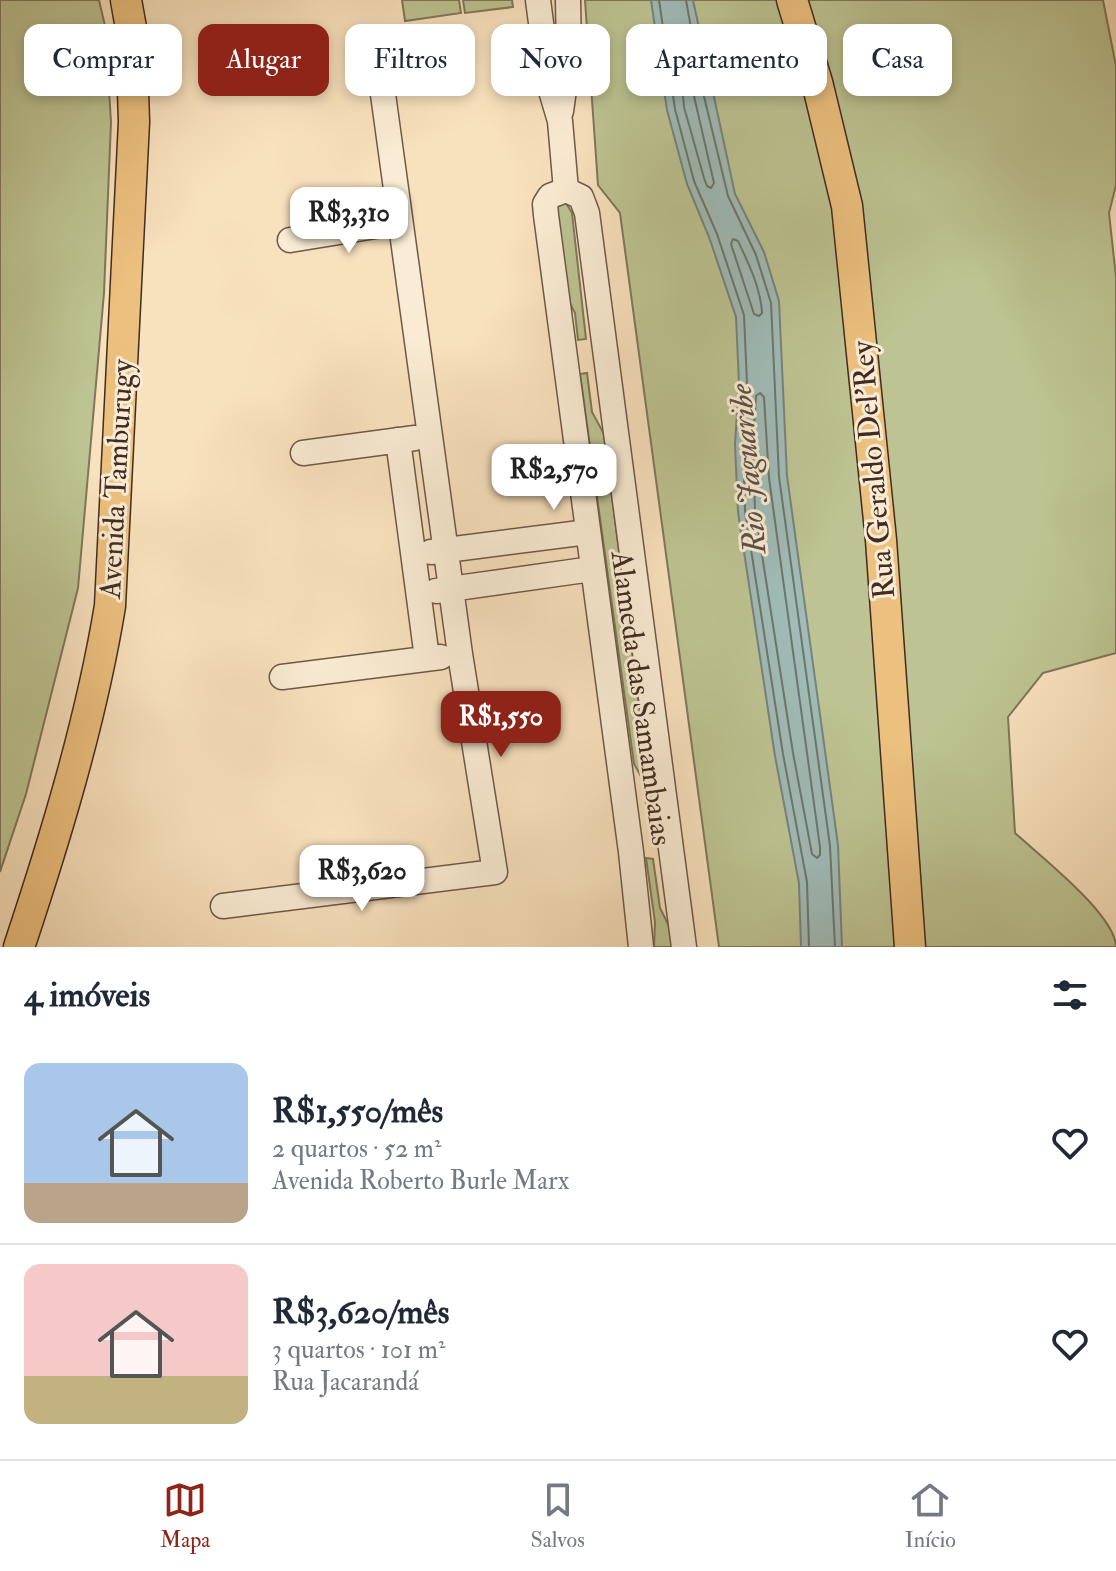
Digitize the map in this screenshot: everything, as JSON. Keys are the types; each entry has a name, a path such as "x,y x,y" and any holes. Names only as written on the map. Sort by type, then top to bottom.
{"main road":[{"name":"Avenida Tamburugy","path":"19,947 86,719 101,662 110,606 134,122 131,28 126,0"},
{"name":"Rua Geraldo Del'Rey","path":"792,0 817,82 847,206 881,540 910,947"}],"street":[{"path":"538,0 549,84 560,121 566,190"},
{"path":"560,121 569,54 568,0"},
{"path":"223,906 495,872 445,550 383,96"},
{"name":"Alameda das Samambaias","path":"641,947 545,204 550,196 566,190 581,197 585,206 684,947"},
{"path":"290,240 400,222"},
{"path":"566,359 604,354"},
{"path":"303,453 429,436"},
{"path":"398,440 427,658"},
{"path":"414,554 588,532"},
{"path":"419,593 592,569"},
{"path":"282,677 460,654"},
{"path":"631,852 670,848"}],"green space":[{"path":"0,0 99,0 105,24 24,24 24,96 109,96 111,122 104,293 78,588 26,794 0,872"},
{"path":"402,0 459,0 461,13 405,21"},
{"path":"463,0 512,0 513,7 465,13"},
{"path":"585,0 1103,0 1116,66 1116,185 1109,213 1116,277 1116,653 1043,673 1008,717 1015,833 1090,903 1113,934 1116,947 719,947 620,213 598,185 592,96 610,96 610,24 587,24"},
{"path":"559,202 566,203 572,213 586,339 578,340 575,313 560,284 553,213"},
{"path":"587,373 592,412 604,434 656,837 651,836 642,778 634,764 580,374"},
{"path":"646,858 653,859 660,908 672,932 673,947 654,947 655,922"}],"water":[{"path":"651,0 693,0 698,24 654,24"},
{"name":"Rio Jaguaribe","path":"665,96 714,96 735,194 764,252 779,301 787,476 838,845 842,947 801,947 799,883 775,756 738,512 736,317 687,184"}]}
